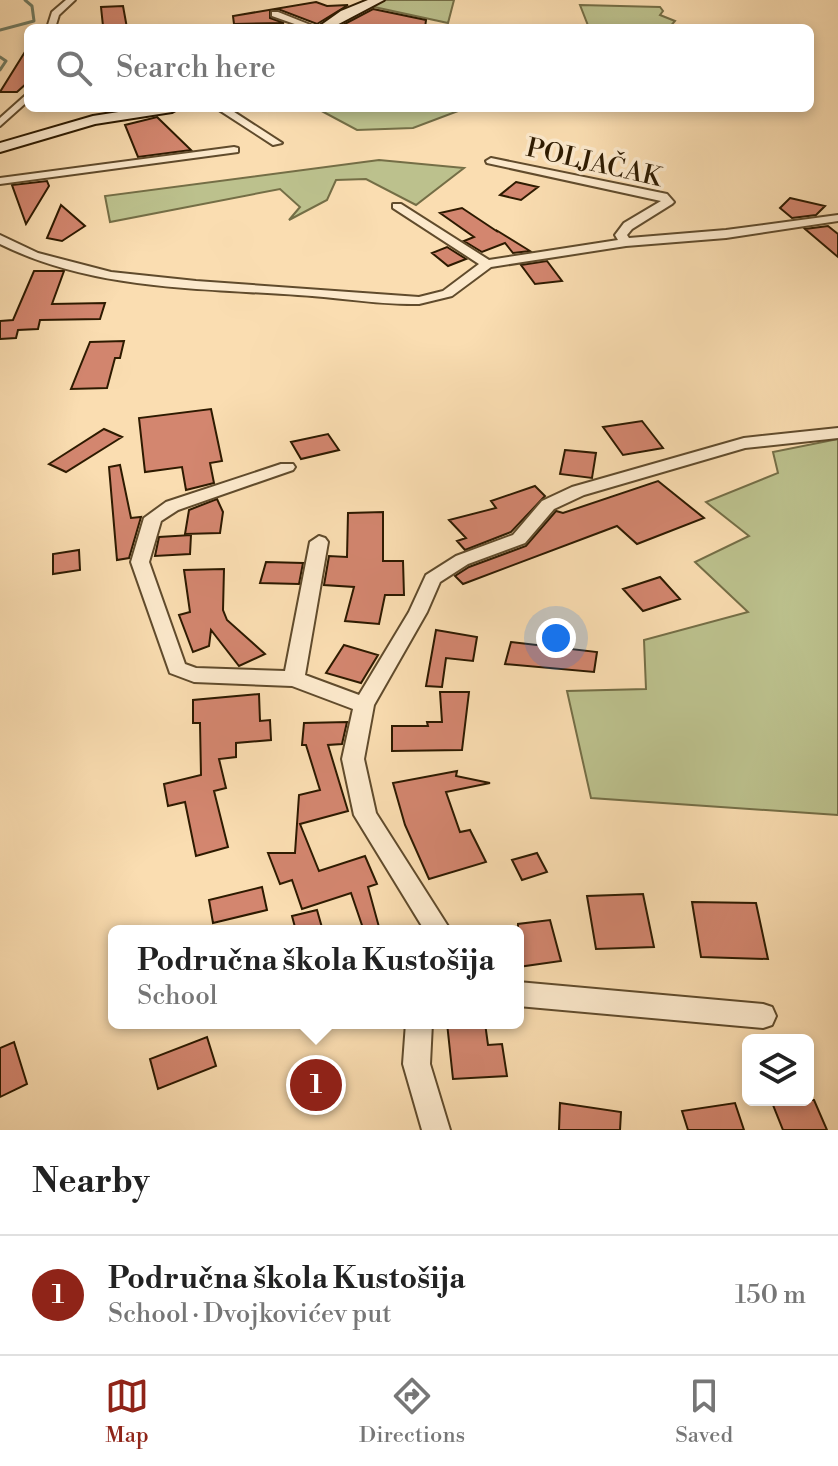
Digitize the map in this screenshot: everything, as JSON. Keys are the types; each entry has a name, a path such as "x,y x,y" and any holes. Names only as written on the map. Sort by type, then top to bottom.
{"street":[{"path":"52,24 55,14 71,0"},
{"path":"329,24 375,0"},
{"path":"275,14 303,24"},
{"path":"0,123 24,100"},
{"path":"0,148 93,120 146,112"},
{"path":"227,112 277,143"},
{"path":"0,181 234,150"},
{"name":"POLJAČAK","path":"491,161 663,196 668,202 628,226 621,235 626,242"},
{"path":"397,206 487,264"},
{"path":"0,239 27,255 153,283 430,300 453,293 487,264 626,242 726,234 838,218"},
{"path":"435,925 365,815 353,759 364,705 418,612 432,579 462,560 519,539 548,505 578,491 744,443 838,433"},
{"path":"287,467 172,506 153,518 140,562 177,668 194,675 294,679 364,705"},
{"path":"294,679 319,542"},
{"path":"524,995 763,1016"},
{"path":"417,1029 414,1041 419,1081 436,1130"}],"green space":[{"path":"385,0 454,0 448,23 365,5"},
{"path":"580,5 660,7 663,11 660,15 675,21 672,24 587,24"},
{"path":"323,112 455,112 413,128 357,130"},
{"path":"379,160 464,168 416,205 366,179 336,180 327,200 289,220 300,207 280,189 110,222 105,196"},
{"path":"838,439 838,815 591,798 567,691 646,689 644,640 748,612 695,562 749,536 706,502 778,473 773,452"}],"building":[{"path":"316,2 327,6 348,5 317,24 278,9 270,10 270,18 284,23 234,24 233,16"},
{"path":"123,6 126,24 103,24 101,7"},
{"path":"373,9 426,20 426,24 345,24"},
{"path":"24,53 24,86 17,92 0,92"},
{"path":"157,117 191,150 138,157 125,125"},
{"path":"47,181 49,186 26,224 12,185"},
{"path":"516,182 538,187 521,200 500,195"},
{"path":"790,198 825,206 816,215 792,218 780,208"},
{"path":"61,205 85,226 62,241 47,238"},
{"path":"462,208 530,251 513,253 505,243 482,252 464,241 474,237 440,213"},
{"path":"828,226 838,234 838,257 805,229"},
{"path":"447,247 466,259 448,266 432,253"},
{"path":"547,261 562,281 535,284 521,265"},
{"path":"34,271 64,271 52,304 105,303 100,319 40,320 38,329 18,330 16,338 0,339 0,321 13,320"},
{"path":"124,341 120,358 115,358 107,388 71,389 90,342"},
{"path":"211,409 222,461 210,463 214,483 186,490 182,467 145,472 139,418"},
{"path":"642,421 663,448 623,455 603,427"},
{"path":"104,429 122,437 66,472 49,464"},
{"path":"328,434 339,450 301,459 291,442"},
{"path":"565,450 596,453 592,478 560,474"},
{"path":"120,465 131,518 141,517 129,558 117,560 109,467"},
{"path":"658,481 704,518 637,544 617,526 463,584 455,576 469,567 526,546 556,511 563,513"},
{"path":"535,486 545,496 511,532 465,550 457,541 466,538 449,520 496,508 491,501"},
{"path":"217,499 223,512 220,533 185,534 189,510"},
{"path":"383,512 383,561 403,561 404,595 385,595 379,624 345,621 354,587 324,585 329,556 347,557 348,513"},
{"path":"191,535 190,554 155,556 159,537"},
{"path":"79,550 80,570 53,574 53,554"},
{"path":"266,562 303,563 299,584 260,583"},
{"path":"224,569 223,610 227,620 265,654 239,666 211,630 209,646 193,652 179,615 190,612 184,570"},
{"path":"660,577 680,599 643,611 623,589"},
{"path":"436,630 477,637 473,661 446,658 442,687 426,686"},
{"path":"511,642 597,652 594,672 505,664"},
{"path":"344,645 378,655 361,683 326,673"},
{"path":"440,692 469,692 462,750 392,751 392,726 428,726 427,722 442,722"},
{"path":"259,694 260,721 270,720 271,740 236,743 236,757 219,759 226,788 214,791 228,847 196,856 185,802 168,806 164,784 201,775 200,723 193,723 193,700"},
{"path":"347,722 342,744 328,745 348,811 300,824 319,871 365,856 377,884 368,887 378,925 362,925 351,893 302,909 292,880 280,884 268,853 295,853 299,795 320,790 306,745 302,745 304,723"},
{"path":"457,771 456,776 490,783 446,792 460,832 470,830 486,862 429,879 405,825 393,783"},
{"path":"537,853 547,872 522,880 512,860"},
{"path":"262,887 267,910 213,923 209,900"},
{"path":"643,894 654,947 596,949 587,896"},
{"path":"692,902 756,903 768,959 701,957"},
{"path":"317,910 321,925 294,925 292,916"},
{"path":"550,920 561,961 524,966 524,925 518,924"},
{"path":"448,1029 486,1029 488,1045 502,1044 507,1076 453,1079"},
{"path":"207,1037 216,1066 158,1089 150,1059"},
{"path":"14,1042 27,1084 0,1097 0,1048"},
{"path":"814,1100 827,1130 783,1130 773,1106 814,1106"},
{"path":"560,1103 621,1112 620,1130 559,1130"},
{"path":"735,1103 744,1130 688,1130 682,1111"}],"waterway":[{"path":"0,30 34,21 32,6 25,0"},
{"path":"0,57 6,61 0,70"}],"place":[{"name":"Područna škola Kustošija","path":"316,1085"}]}
